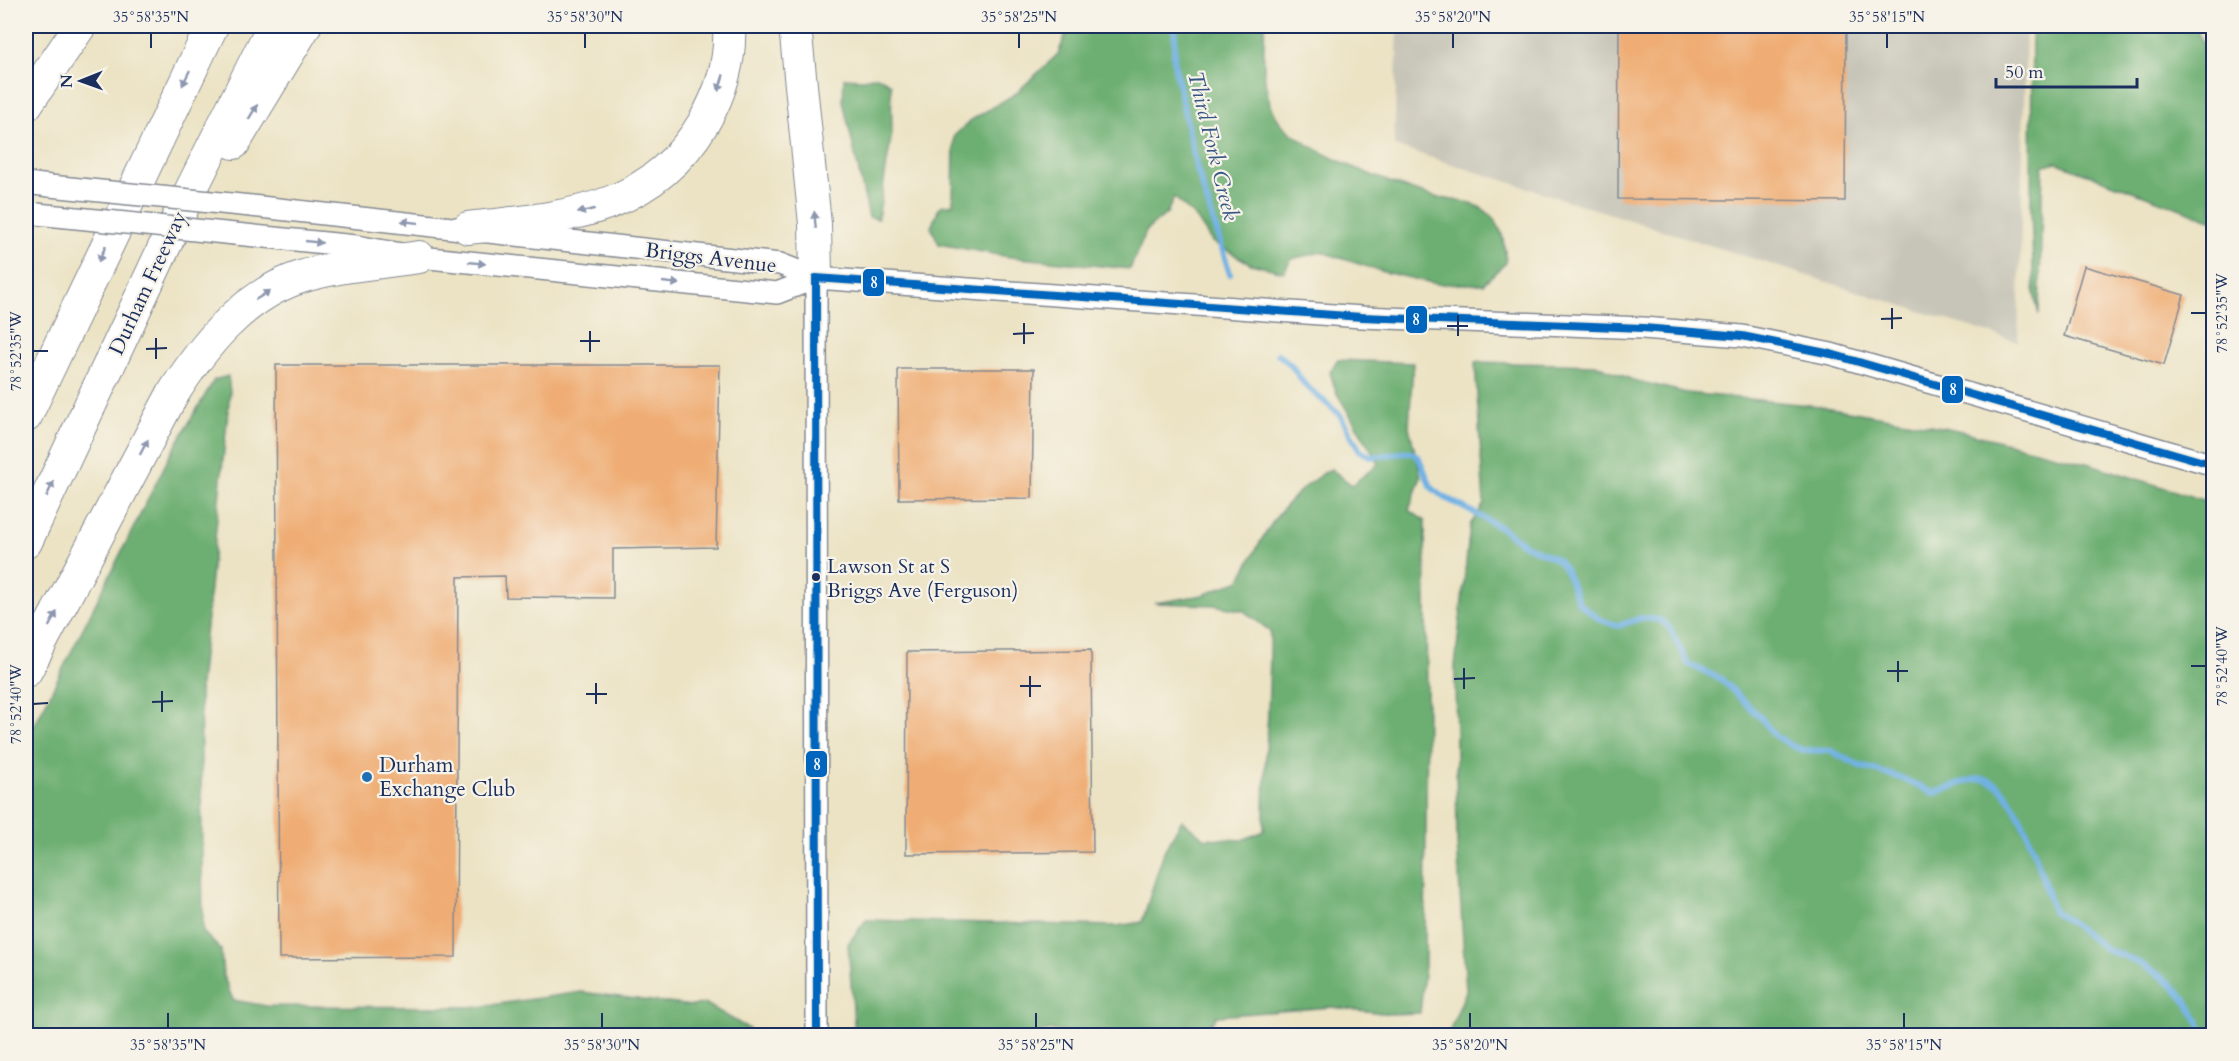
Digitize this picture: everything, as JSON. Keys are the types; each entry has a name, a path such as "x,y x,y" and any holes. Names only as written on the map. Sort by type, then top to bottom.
{"highway":[{"path":"26,105 80,26"},
{"path":"26,416 212,26"},
{"name":"Durham Freeway","path":"26,542 136,306 273,26"},
{"path":"136,306 305,26"},
{"path":"468,228 567,216 592,210 615,202 654,179 685,149 710,112 725,72 729,26"},
{"path":"795,26 816,224 816,278"},
{"path":"26,86 59,56"},
{"path":"26,670 171,397 197,358 232,319 266,292 302,276 419,257"}],"street":[{"name":"Briggs Avenue","path":"26,183 468,228 533,239 780,264 816,278"},
{"name":"Briggs Avenue","path":"31,213 356,246 419,257 777,293 816,278"},
{"path":"818,1035 816,278 1362,317 1643,328 1742,336 1831,354 2214,465"}],"shaded area":[{"path":"1398,26 2026,26 2018,342 1394,146"}],"green space":[{"path":"1069,26 1265,26 1265,83 1271,106 1286,128 1323,153 1371,175 1432,196 1469,203 1482,209 1493,218 1500,230 1506,263 1483,284 1437,284 1384,272 1322,252 1291,259 1284,272 1251,264 1212,242 1197,219 1174,197 1167,213 1147,230 1130,269 1010,257 939,244 931,227 940,206 953,204 954,136 971,120 1015,94 1058,54"},
{"path":"2032,26 2195,26 2213,67 2213,221 2055,162 2043,166 2039,315 2034,293 2031,208"},
{"path":"877,76 891,84 892,132 878,219 869,217 843,101 844,78 863,79"},
{"path":"1338,360 1413,363 1409,427 1421,477 1409,510 1425,521 1427,692 1425,965 1420,1013 1391,1014 1331,1007 1217,1016 1210,1026 1211,1036 1076,1036 1053,1030 1023,1036 855,1035 848,944 866,920 1117,926 1142,922 1164,851 1182,820 1204,838 1242,840 1264,831 1270,631 1244,611 1214,605 1155,603 1203,595 1240,580 1276,517 1300,491 1331,469 1352,485 1379,463 1336,392 1330,372"},
{"path":"1475,362 1597,365 1633,380 1687,393 1819,406 1953,429 2090,464 2213,503 2213,1035 1451,1035 1450,1030 1466,991 1457,843 1455,667 1470,525 1484,504"},
{"path":"228,376 230,392 200,685 203,932 221,950 223,975 233,1000 267,1006 478,1007 581,992 692,1006 705,1003 749,1029 749,1035 26,1035 26,742 169,457 214,380"}],"building":[{"path":"1619,26 1846,26 1845,201 1618,199"},
{"path":"2084,266 2184,295 2164,365 2064,336"},
{"name":"Durham Exchange Club","path":"276,365 720,365 716,547 613,549 613,598 506,597 505,576 458,577 456,957 279,958"},
{"path":"898,369 1034,369 1032,498 899,499"},
{"path":"1091,650 1093,852 906,854 907,652"}],"waterway":[{"name":"Third Fork Creek","path":"1175,26 1174,63 1196,166 1230,274"},
{"name":"Third Fork Creek","path":"1278,354 1291,365 1305,385 1340,415 1360,451 1372,457 1409,452 1418,456 1431,487 1442,496 1500,527 1523,544 1558,560 1565,569 1579,603 1599,619 1618,626 1641,618 1660,620 1669,627 1688,664 1721,679 1761,718 1775,736 1803,750 1831,751 1860,766 1901,778 1933,793 1980,779 1999,787 2010,800 2029,837 2053,911 2109,951 2124,956 2165,979 2191,1008 2205,1036"}],"transit line":[{"name":"8","path":"817,1036 816,278 1362,317 1643,328 1742,336 1831,354 2214,465"}],"place":[{"name":"Lawson St at S Briggs Ave (Ferguson)","path":"816,577"},
{"name":"Durham Exchange Club","path":"367,777"}]}
